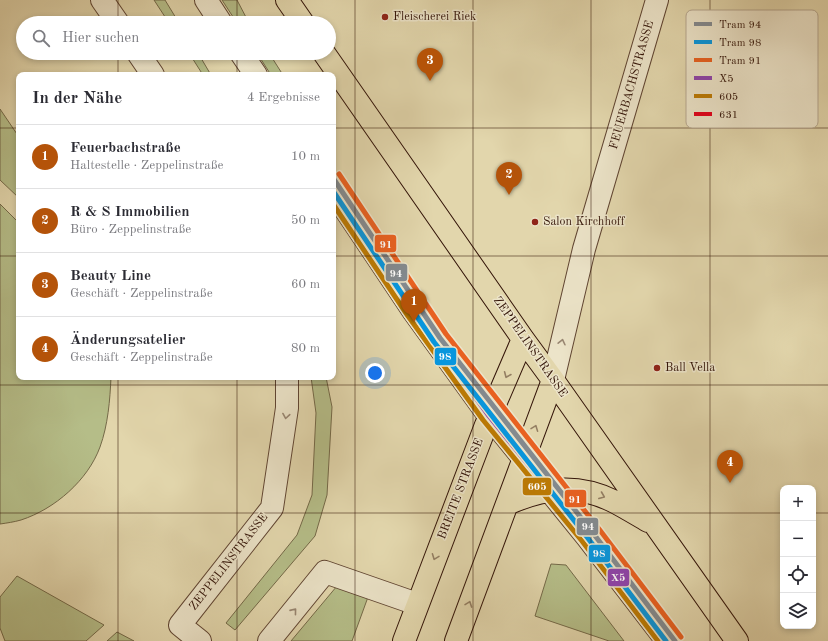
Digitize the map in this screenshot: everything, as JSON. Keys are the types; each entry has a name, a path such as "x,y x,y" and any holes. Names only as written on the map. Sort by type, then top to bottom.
{"main road":[{"path":"287,0 298,16"},
{"name":"ZEPPELINSTRASSE","path":"329,60 523,339 737,641"},
{"name":"BREITE STRASSE","path":"404,641 489,416 523,339"},
{"path":"456,641 553,380"},
{"path":"507,504 524,496 550,490 576,490 594,493 614,501 653,524"}],"street":[{"path":"102,0 113,16"},
{"path":"206,0 216,16"},
{"name":"FEUERBACHSTRASSE","path":"553,380 584,249 657,0"},
{"path":"143,60 152,72"},
{"path":"246,60 254,72"},
{"path":"336,195 414,312 489,416 550,490 667,641"},
{"name":"ZEPPELINSTRASSE","path":"200,641 180,625 272,508 287,408 286,380"},
{"path":"269,641 325,572 417,604"}],"green space":[{"path":"154,0 165,0 175,16 164,16"},
{"path":"222,0 237,0 245,16 232,16"},
{"path":"193,60 202,60 209,72 201,72"},
{"path":"261,60 273,60 281,72 269,72"},
{"path":"0,109 16,133 16,195 0,180"},
{"path":"0,204 16,220 16,380 111,380 107,421 100,447 95,459 79,482 58,501 46,509 21,520 0,524"},
{"path":"311,380 327,380 332,407 327,495 315,536 235,630 226,623 297,535 312,495 316,413"},
{"path":"551,564 566,565 624,641 609,641 535,616"},
{"path":"17,576 104,625 86,641 5,641 0,628 0,597"},
{"path":"337,586 368,597 352,641 291,641"},
{"path":"117,632 134,641 107,641"}],"tram line":[{"name":"91","path":"339,174 446,334 599,529 681,637"},
{"name":"94","path":"336,182 440,338 593,533 675,641"},
{"name":"98","path":"336,195 434,342 587,537 666,641"}],"transit line":[{"name":"631","path":"339,187 420,308 495,412 673,637"},
{"name":"X5","path":"336,195 414,312 489,416 587,537 667,641"},
{"name":"605","path":"336,208 408,316 483,420 582,541 658,641"}],"place":[{"name":"Fleischerei Riek","path":"385,17"},
{"name":"Beauty Line","path":"430,81"},
{"name":"R & S Immobilien","path":"509,195"},
{"name":"Salon Kirchhoff","path":"535,222"},
{"name":"Feuerbachstraße","path":"414,322"},
{"name":"Ball Vella","path":"657,368"},
{"name":"Änderungsatelier","path":"730,483"}]}
